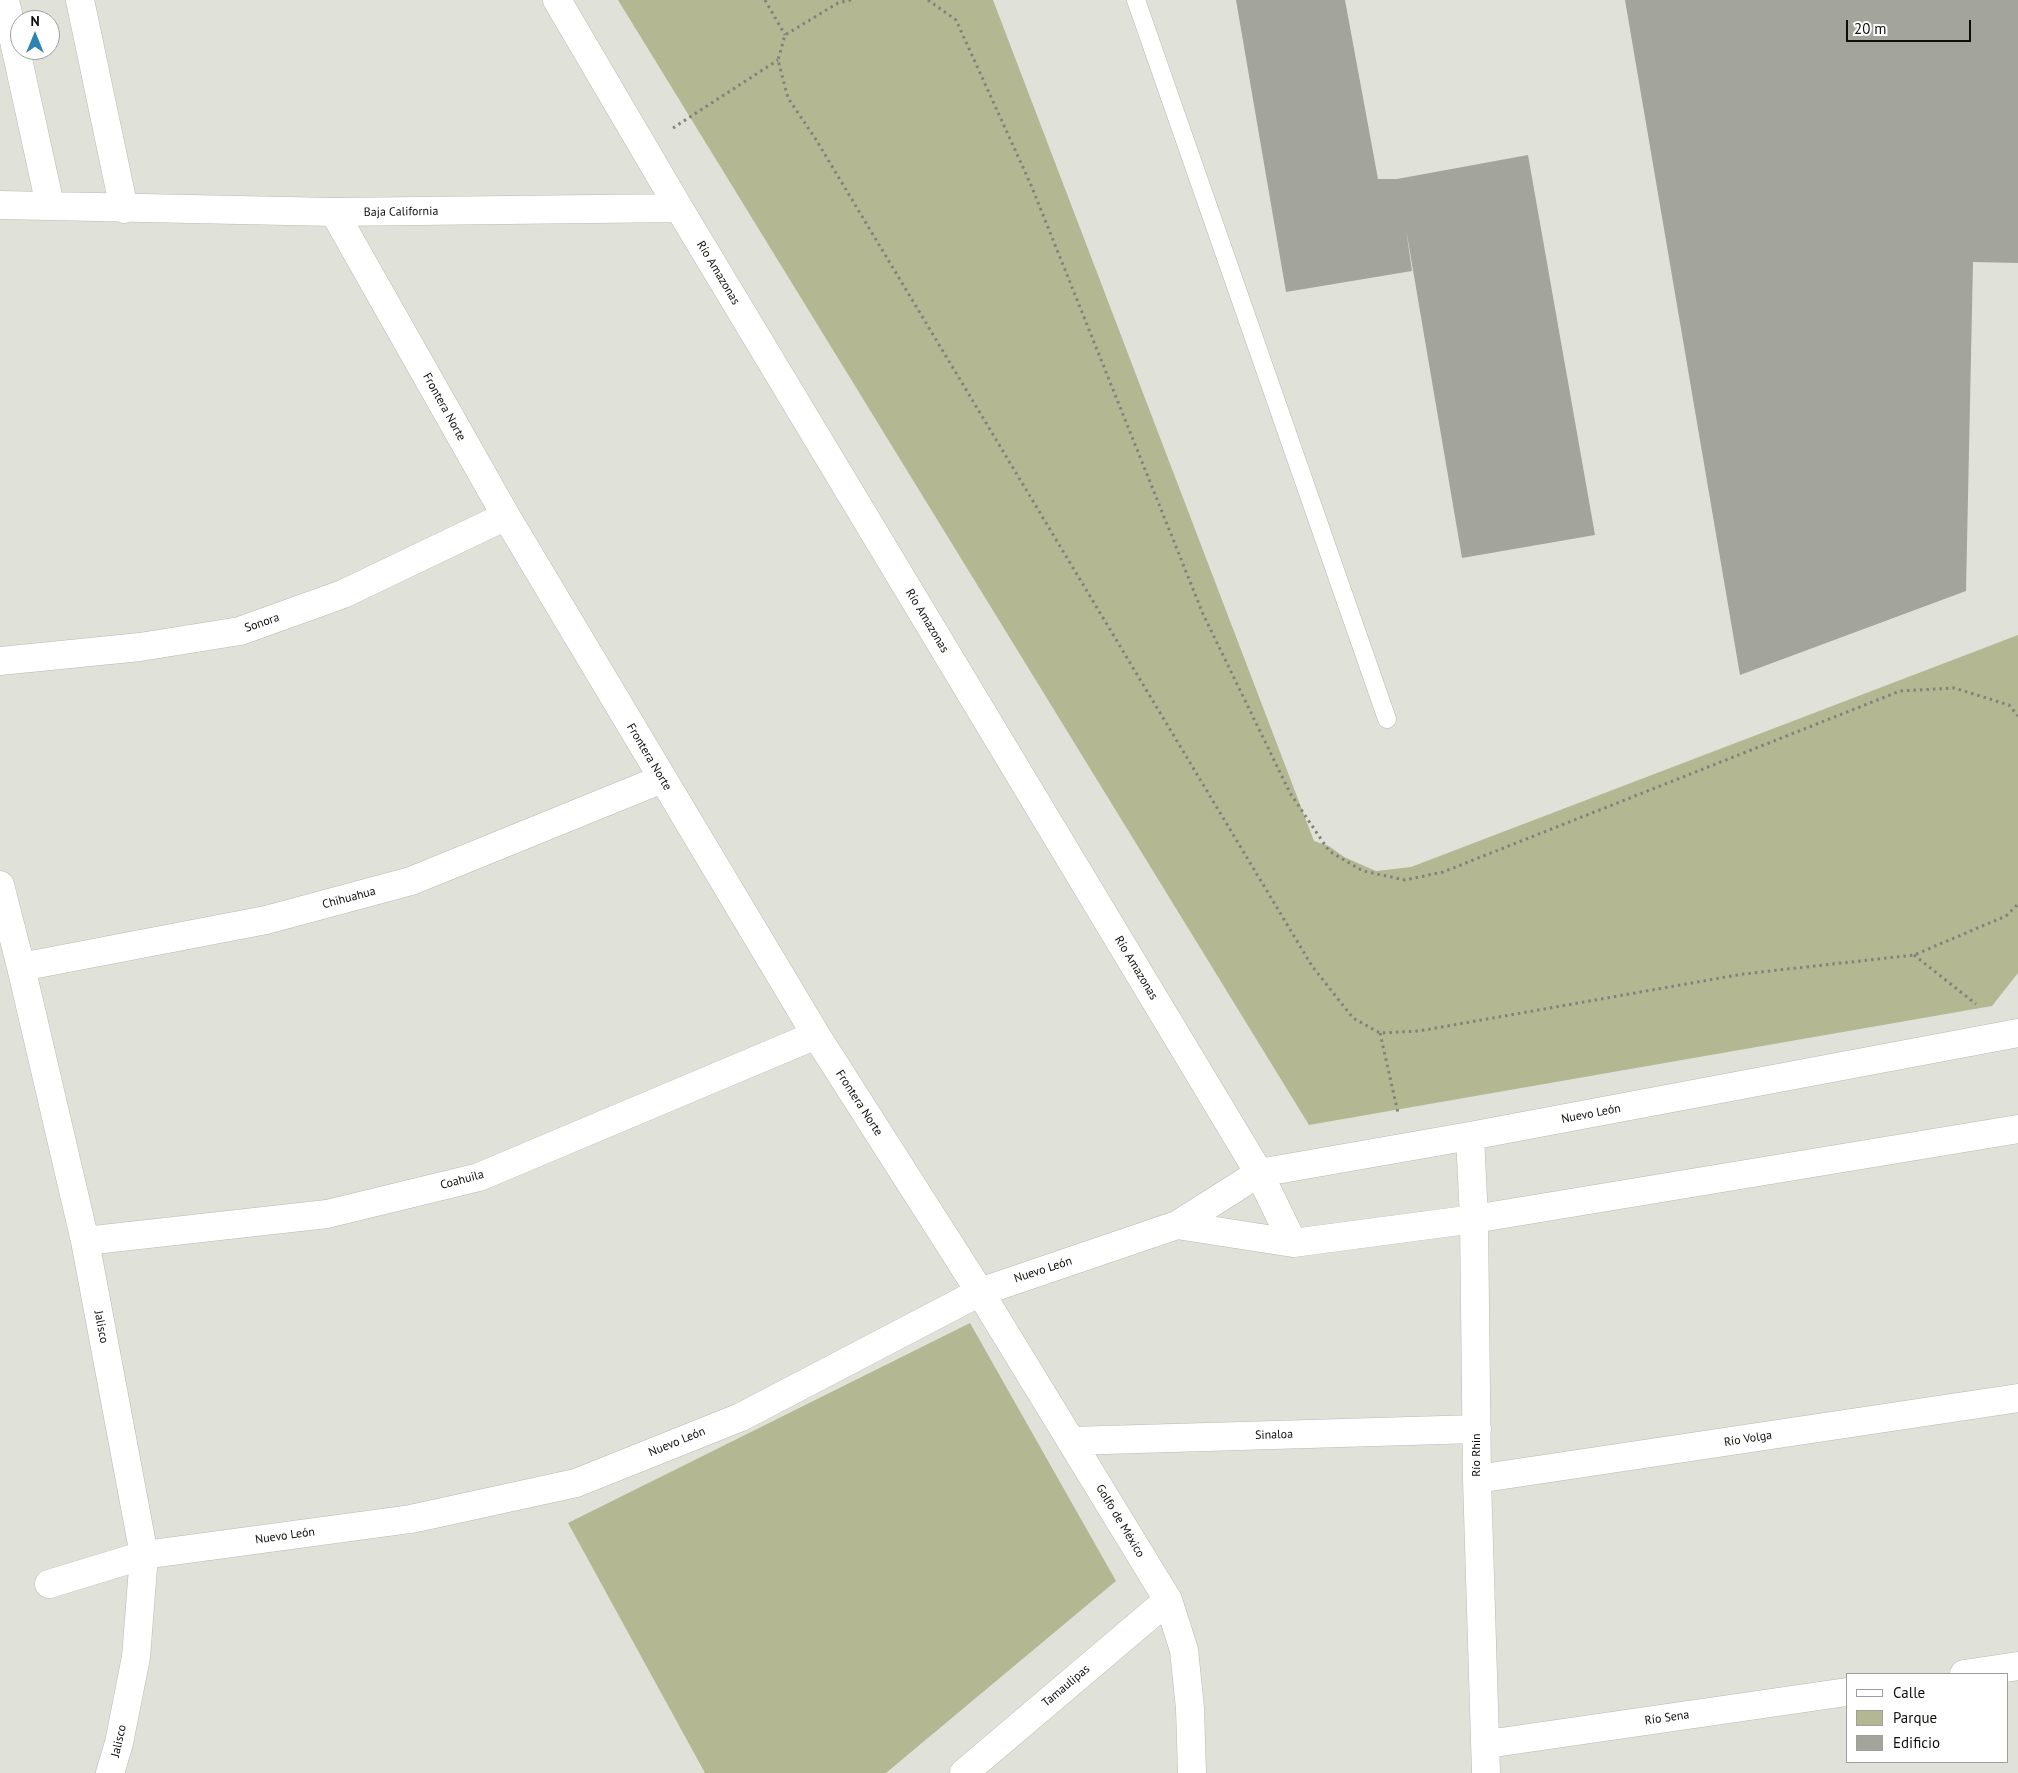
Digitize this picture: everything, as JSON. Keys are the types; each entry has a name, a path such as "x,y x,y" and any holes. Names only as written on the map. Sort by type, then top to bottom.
{"street":[{"path":"80,0 124,209"},
{"name":"Río Amazonas","path":"557,0 679,208 1259,1173 1293,1243"},
{"path":"4,11 50,205"},
{"name":"Baja California","path":"0,205 334,212 679,208"},
{"name":"Frontera Norte","path":"334,212 506,516 662,779 816,1035 980,1292"},
{"name":"Sonora","path":"0,661 140,647 240,631 343,594 506,516"},
{"name":"Chihuahua","path":"21,967 266,920 411,881 662,779"},
{"name":"Jalisco","path":"0,885 85,1242 144,1554 136,1657 119,1743 110,1773"},
{"name":"Nuevo León","path":"50,1584 144,1554 411,1519 576,1483 741,1417 980,1292 1177,1226 1259,1173 1406,1148 2016,1034"},
{"name":"Coahuila","path":"85,1242 327,1214 479,1178 816,1035"},
{"name":"Nuevo León","path":"1177,1226 1293,1243 1474,1219 2018,1129"},
{"name":"Río Rhin","path":"1470,1136 1474,1219 1477,1479 1487,1744 1486,1773"},
{"name":"Golfo de México","path":"980,1292 1168,1600 1184,1650 1190,1708 1192,1773"},
{"name":"Río Volga","path":"1477,1479 2018,1398"},
{"name":"Sinaloa","path":"1071,1441 1477,1429"},
{"name":"Tamaulipas","path":"964,1773 1168,1600"},
{"path":"1971,1673 2018,1666"},
{"name":"Río Sena","path":"1487,1744 1846,1692"}],"lane":[{"path":"1136,0 1387,719"}],"path":[{"path":"765,0 786,35"},
{"path":"850,0 838,3 786,35 778,60 788,98 815,138 1312,966 1353,1018 1380,1033 1419,1031 1743,974 1914,955 2006,916 2018,904"},
{"path":"643,147 778,60"},
{"path":"1914,955 2016,1034"},
{"path":"1380,1033 1406,1148"}],"green space":[{"path":"618,0 993,0 1314,841 1329,846 1344,857 1376,871 1411,867 2018,635 2018,973 1992,1006 1309,1125"},
{"path":"970,1323 1116,1581 886,1773 705,1773 568,1523"}],"building":[{"path":"1236,0 1345,0 1378,179 1397,179 1528,155 1595,535 1462,558 1406,229 1412,271 1286,292"},
{"path":"1625,0 2018,0 2018,263 1973,262 1966,591 1740,675"}]}
